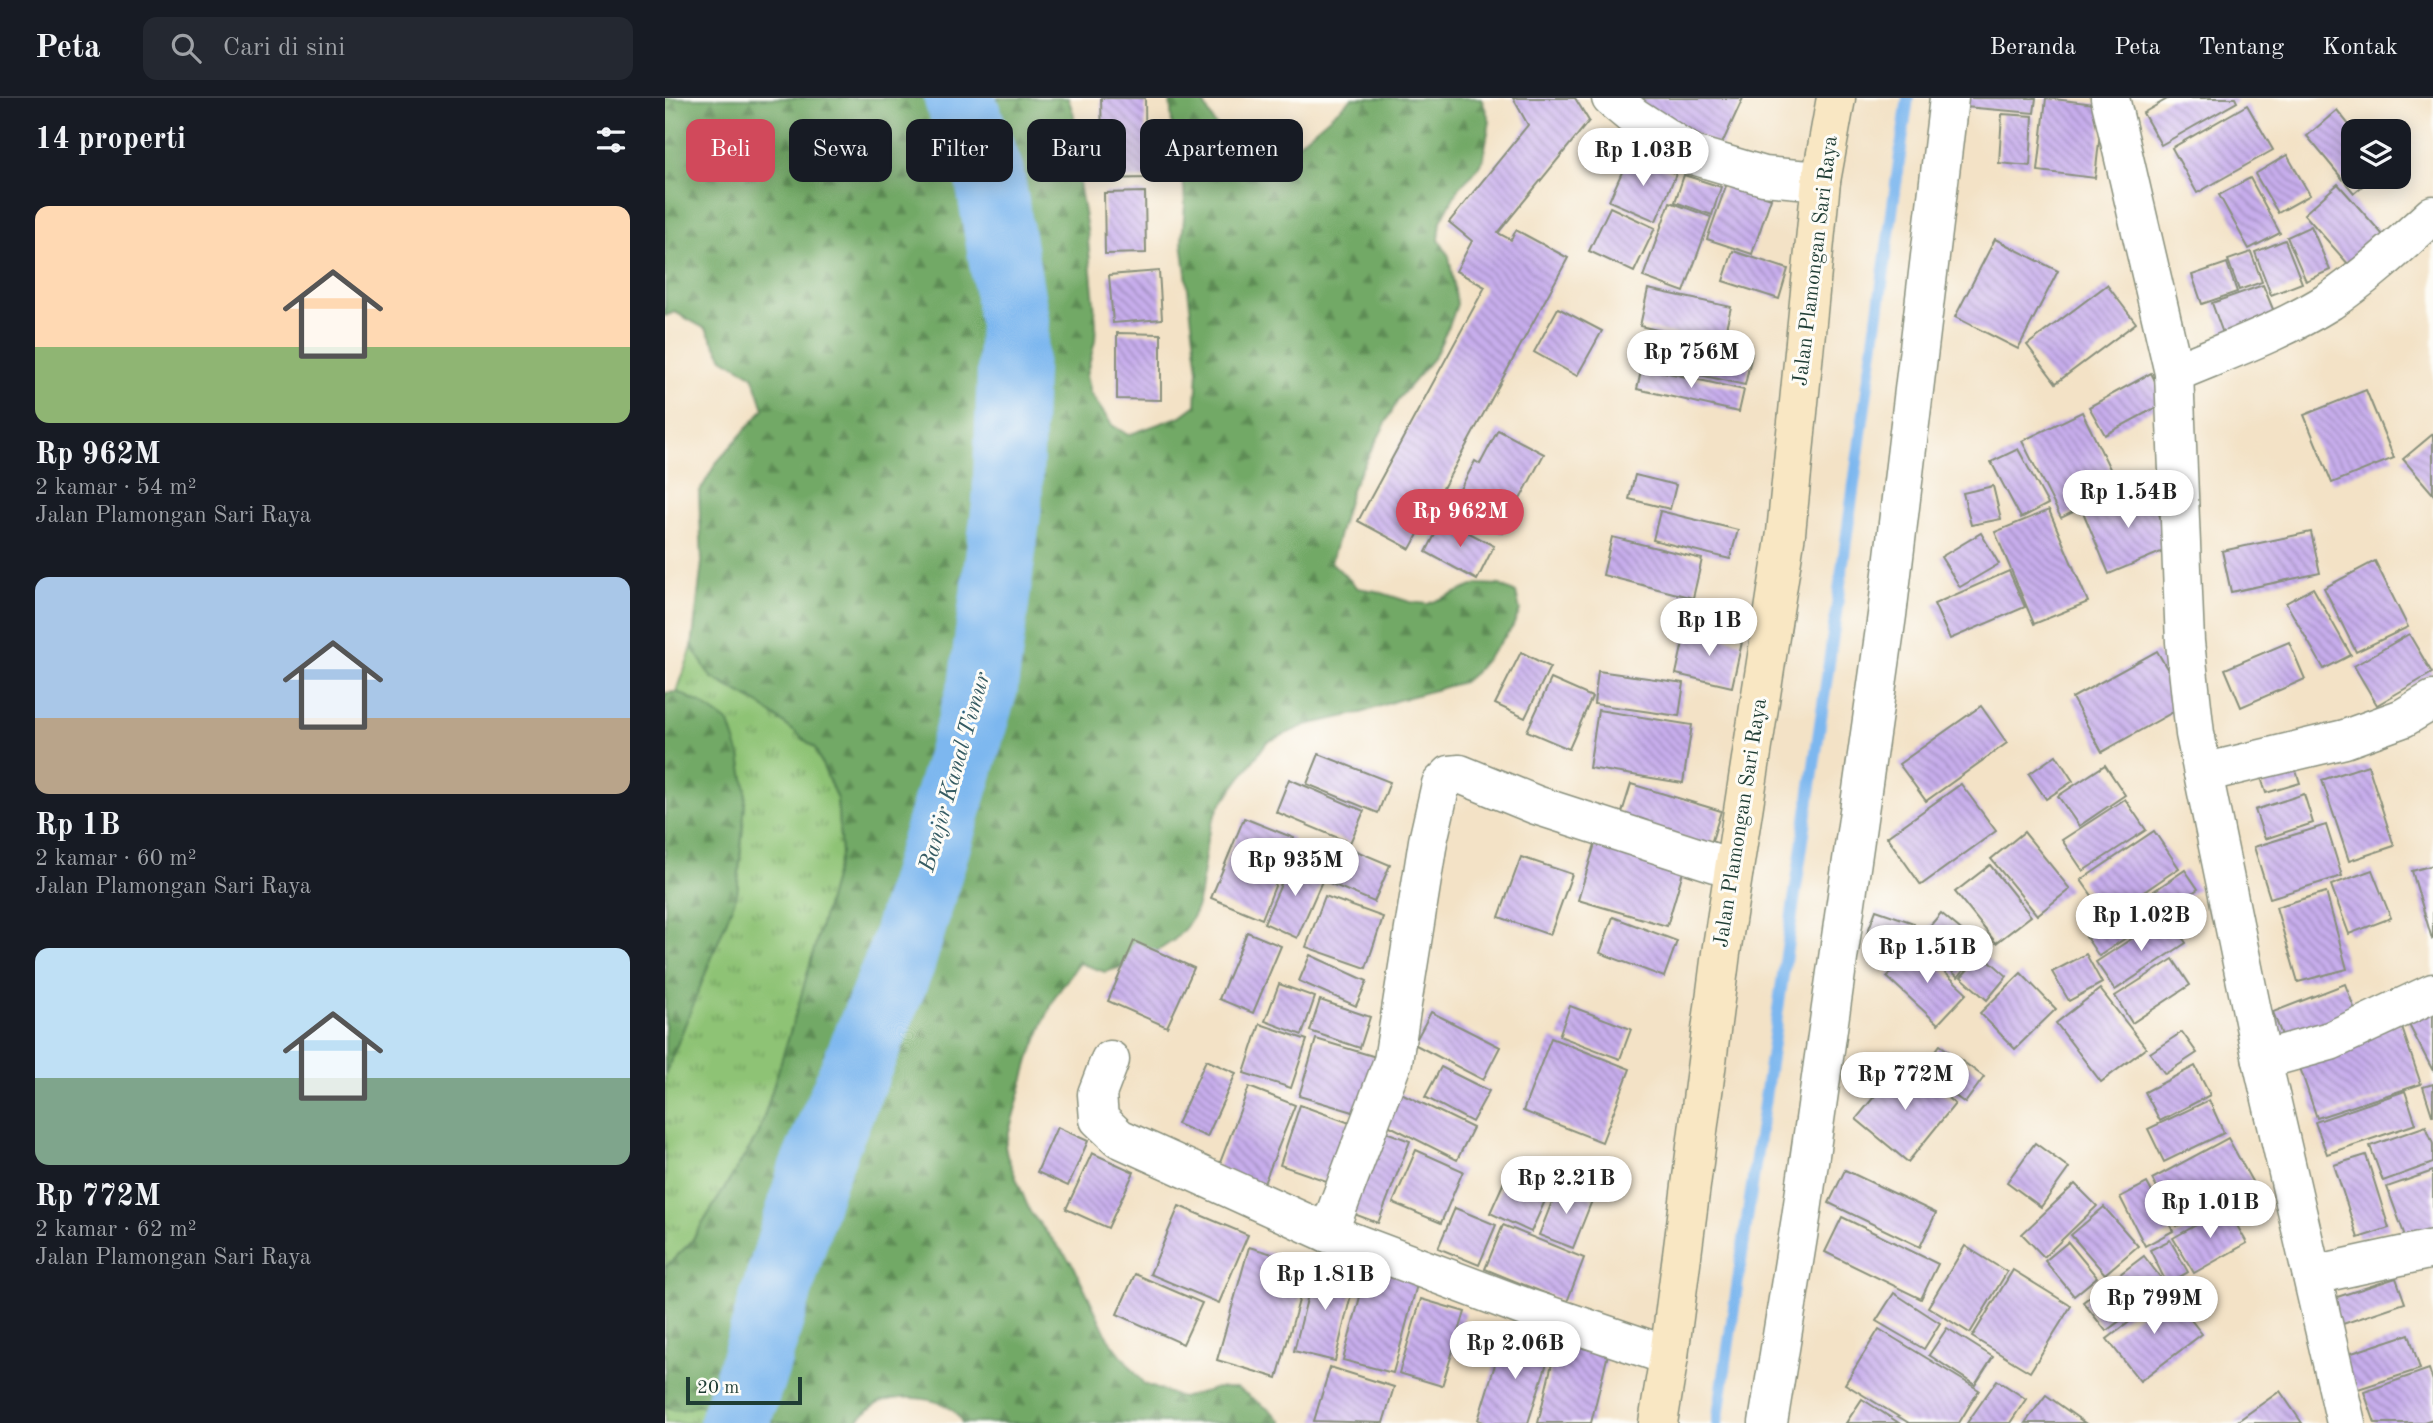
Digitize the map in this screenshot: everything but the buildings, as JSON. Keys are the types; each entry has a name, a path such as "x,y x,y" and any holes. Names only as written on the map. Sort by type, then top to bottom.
{"street":[{"path":"1611,98 1634,117 1693,155 1765,176 1821,181"},
{"name":"Jalan Plamongan Sari Raya","path":"1657,1423 1669,1356 1734,869 1786,533 1821,181 1836,98"},
{"path":"1768,1423 1805,1190 1887,615 1949,98"},
{"path":"2110,98 2174,373 2185,642 2195,734 2262,1060 2346,1423"},
{"path":"2174,373 2298,319 2330,300 2373,269 2433,215"},
{"path":"2203,773 2345,738 2403,718 2433,700"},
{"path":"1328,1233 1393,1061 1428,841 1441,784 1450,775 1460,774 1537,805 1734,869"},
{"path":"2262,1060 2330,1041 2433,993"},
{"path":"1110,1060 1097,1094 1099,1119 1119,1138 1328,1233 1527,1308 1669,1356"},
{"path":"2313,1275 2433,1249"}],"green space":[{"path":"665,98 1068,98 1074,119 1027,119 1027,182 1079,182 1087,230 1096,323 1095,341 1086,376 1090,393 1112,425 1128,435 1181,416 1196,405 1198,370 1182,241 1185,205 1183,182 1303,182 1303,140 1352,98 1481,98 1490,121 1483,159 1473,174 1459,187 1441,221 1439,240 1449,256 1457,304 1435,356 1399,398 1352,487 1331,562 1358,588 1410,602 1428,604 1478,584 1500,585 1516,593 1520,611 1512,628 1476,671 1463,682 1361,713 1306,725 1267,742 1219,807 1212,822 1207,839 1200,894 1195,912 1186,927 1174,940 1142,961 1105,972 1079,963 1055,997 1029,1060 1005,1146 1030,1212 1074,1266 1108,1338 1144,1384 1182,1398 1217,1388 1237,1388 1271,1411 1283,1423 962,1423 948,1407 938,1402 902,1398 881,1402 854,1423 724,1423 698,1404 681,1410 665,1405 665,1268 691,1242 759,1133 841,853 837,799 815,748 758,703 711,677 692,647 702,562 699,493 716,463 764,409 753,376 723,358 706,329 675,312 665,316"},
{"path":"1170,98 1201,98 1212,119 1172,119"},
{"path":"692,647 711,677 758,703 815,748 837,799 841,853 759,1133 691,1242 665,1268 665,1075 737,894 746,791 740,756 700,703 677,692"},
{"path":"677,692 700,703 729,723 740,756 746,791 737,894 665,1075 665,693"},
{"path":"698,1404 724,1423 665,1423 665,1405 669,1408"}],"waterway":[{"name":"Banjir Kanal Timur","path":"734,1423 755,1364 812,1175 901,960 983,687 1007,505 1014,320 989,173 959,98"},
{"path":"1717,1423 1827,677 1908,98"}]}
